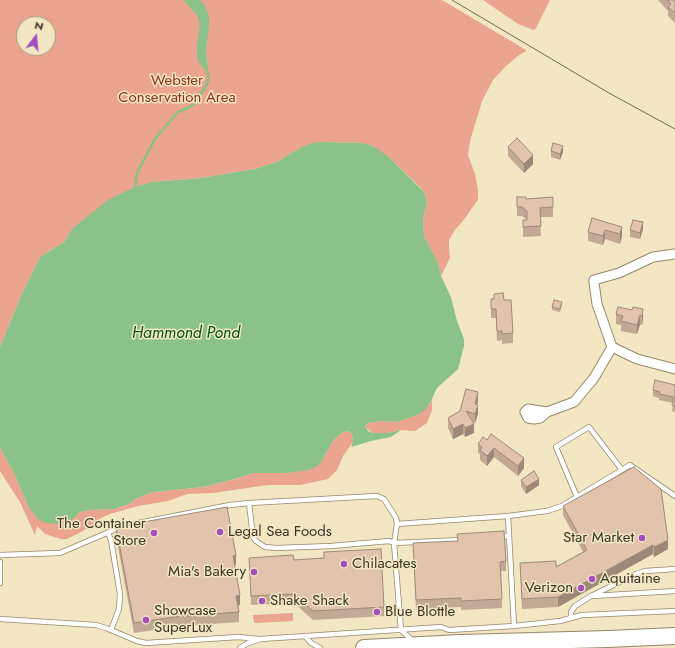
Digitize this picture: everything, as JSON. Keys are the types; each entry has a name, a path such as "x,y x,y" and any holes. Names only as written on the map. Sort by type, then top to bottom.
{"highway":[{"path":"364,648 425,644 460,645 675,636"}],"street":[{"path":"675,254 653,257 619,273 594,280 597,304 612,347 637,359 675,369"},
{"path":"547,412 574,402 594,378 612,347"}],"lane":[{"path":"577,497 556,448 589,427 622,470"},
{"path":"397,524 508,516 539,513 555,509 630,465 675,496"},
{"path":"0,555 60,553 124,526 230,505 377,496 384,499 394,514 397,524 394,544 401,630 412,641 425,644"},
{"path":"249,503 253,537 256,542 265,547 331,546 389,541 394,544 466,539"},
{"path":"508,516 514,626"},
{"path":"108,533 111,540 120,594 119,609 111,630"},
{"path":"495,537 509,536"},
{"path":"0,562 0,583"},
{"path":"571,617 570,614 572,609 591,596 641,572 675,569"},
{"path":"591,596 675,591"},
{"path":"240,648 248,643 261,640 305,636 441,627 448,630 514,626 560,621 582,615 675,611"},
{"path":"0,619 96,625 146,643 238,637 261,640"},
{"path":"305,636 311,643 320,648"}],"green space":[{"name":"Webster Conservation Area","path":"0,0 442,0 526,50 505,67 493,80 482,101 470,141 468,155 475,174 478,200 449,240 450,258 441,276 438,263 424,236 423,220 427,202 424,192 420,187 391,159 361,143 323,142 300,148 277,162 255,169 201,178 152,182 91,214 69,234 64,242 40,257 21,296 0,347"},
{"path":"483,0 550,0 534,30 518,24"},
{"path":"432,399 432,410 427,423 415,431 401,430 388,433 373,433 365,426 368,423 380,421 397,422 417,415 430,404"},
{"path":"348,431 352,434 353,442 343,456 337,470 328,479 300,485 268,485 213,493 187,494 168,501 138,506 110,514 67,539 61,539 45,534 37,526 35,535 20,502 0,471 0,448 14,473 29,508 74,518 80,512 115,509 153,492 203,487 253,473 286,473 321,462 333,441 339,435"},
{"path":"293,613 293,621 254,623 253,615"}],"water":[{"path":"183,0 200,0 205,5 209,17 206,52 209,76 197,59 200,23 197,15"},
{"name":"Hammond Pond","path":"312,143 361,143 370,145 391,159 424,192 427,202 423,220 424,236 438,263 441,276 451,297 457,321 464,339 464,346 458,369 437,388 425,410 417,415 397,422 380,421 368,423 365,426 368,431 373,433 388,433 401,430 391,437 351,447 353,442 352,434 348,431 344,432 333,441 321,462 316,467 309,470 286,473 253,473 203,487 153,492 115,509 80,512 74,518 66,522 55,524 43,522 38,519 29,508 14,473 0,448 0,347 21,296 40,257 64,242 73,228 108,200 135,187 152,182 201,178 255,169 277,162 300,148"}],"building":[{"path":"667,0 675,0 675,13 668,7 671,4"},
{"path":"517,138 533,155 524,164 508,147"},
{"path":"553,143 563,146 560,154 551,151"},
{"path":"517,197 526,197 526,199 553,197 553,207 540,208 541,226 523,227 523,220 527,220 527,211 522,207 517,207"},
{"path":"592,218 622,227 620,234 605,230 603,236 588,232"},
{"path":"633,220 643,222 640,233 630,230"},
{"path":"503,293 504,300 511,300 513,333 502,334 502,331 497,331 496,309 491,309 491,299 494,299 494,294"},
{"path":"554,300 562,302 560,309 552,307"},
{"path":"618,307 632,310 633,307 643,309 642,316 640,315 637,325 621,321 623,316 616,314"},
{"path":"655,380 675,385 675,406 672,405 674,397 659,394 660,392 653,390"},
{"path":"466,389 478,392 475,404 478,405 475,414 466,411 474,424 465,428 463,424 453,429 448,418 460,411"},
{"path":"491,434 524,458 518,466 494,448 487,456 480,450 482,447 478,444 483,437 487,440"},
{"path":"634,467 661,489 668,540 654,547 653,545 558,597 522,599 520,563 556,561 556,567 587,550 563,506"},
{"path":"534,471 539,479 526,487 521,480"},
{"path":"227,507 236,555 233,556 240,595 236,596 239,612 174,617 134,623 116,527"},
{"path":"504,531 506,561 500,562 502,599 461,601 461,598 416,600 413,543 458,541 457,534"},
{"path":"381,549 384,607 313,611 294,594 251,596 249,558 293,555 294,560 324,558 324,552"}],"waterway":[{"path":"135,187 137,173 155,139 178,112 192,106 196,102 206,86 208,81 208,73"}],"tram line":[{"path":"452,0 609,93 675,129"}],"place":[{"name":"Legal Sea Foods","path":"220,532"},
{"name":"The Container Store","path":"154,533"},
{"name":"Star Market","path":"642,538"},
{"name":"Chilacates","path":"344,564"},
{"name":"Mia's Bakery","path":"254,572"},
{"name":"Aquitaine","path":"592,579"},
{"name":"Verizon","path":"581,588"},
{"name":"Shake Shack","path":"262,601"},
{"name":"Blue Blottle","path":"377,612"},
{"name":"Showcase SuperLux","path":"146,620"}]}
